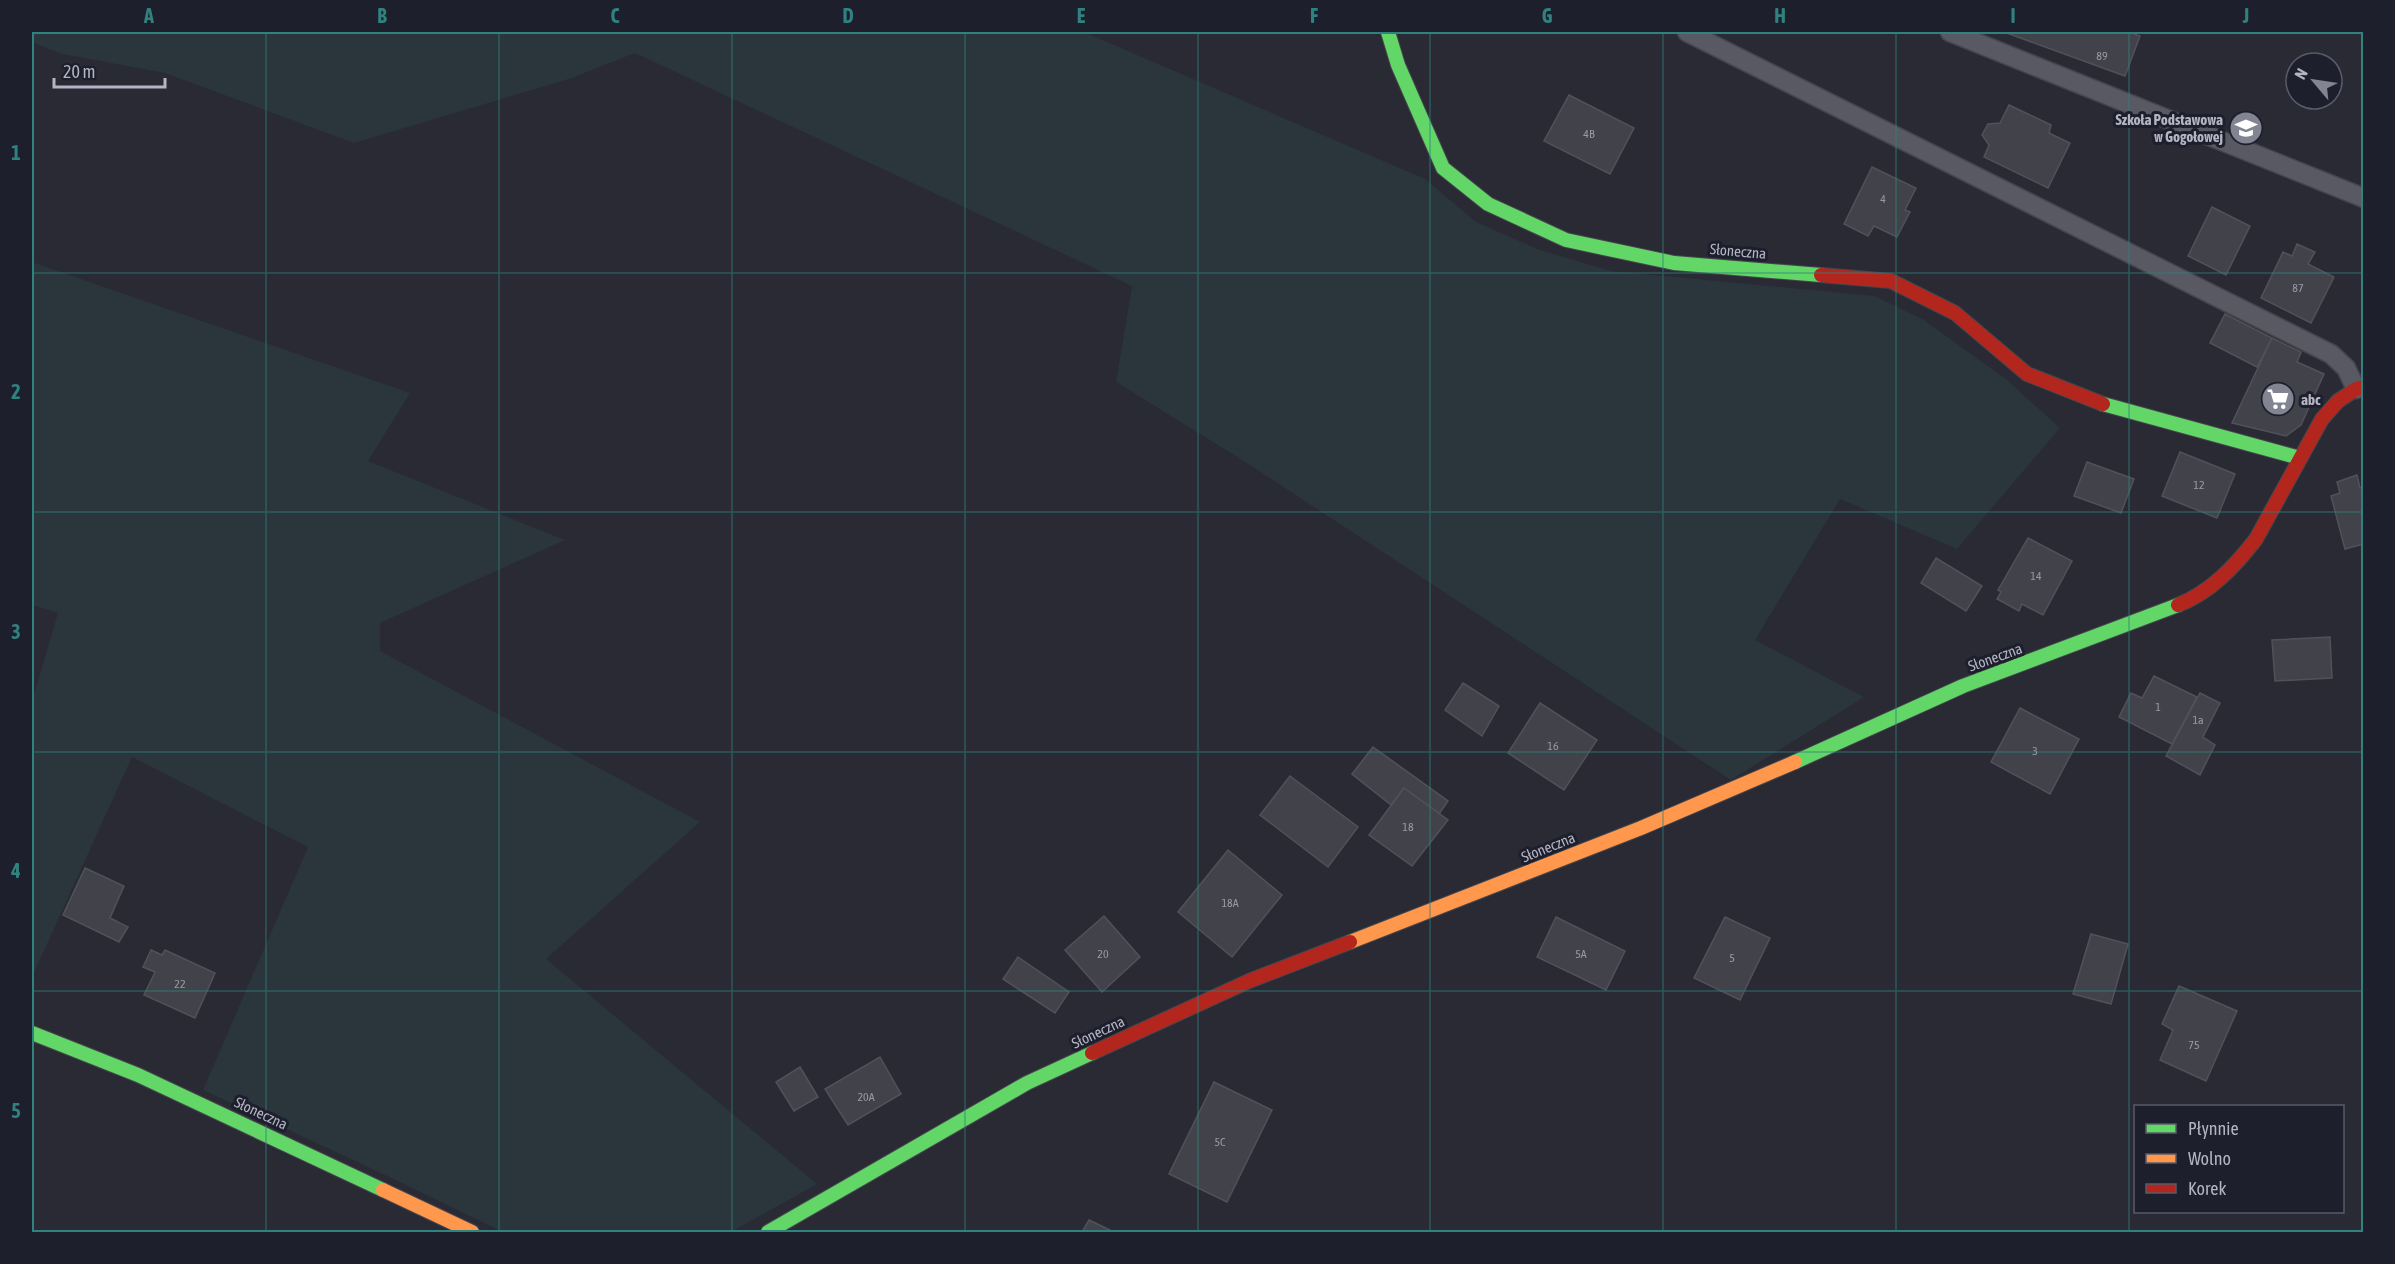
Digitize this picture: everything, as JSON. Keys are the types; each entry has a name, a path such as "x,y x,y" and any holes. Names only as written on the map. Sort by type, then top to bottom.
{"street":[{"name":"Słoneczna","path":"1388,32 1398,66 1443,168 1488,204 1566,240 1674,262 1891,281 1955,313 2027,374 2093,401 2300,458"},
{"name":"Słoneczna","path":"768,1233 1027,1083 1250,981 1734,790 1964,686 2190,600 2208,589 2244,555 2256,539 2315,429 2332,406 2360,388"},
{"name":"Słoneczna","path":"32,1033 138,1075 472,1233"}],"lane":[{"path":"1687,32 2331,354 2346,368 2360,388"},
{"path":"1950,32 2364,198"}],"shaded area":[{"path":"32,32 1084,32 1425,179 1476,222 1540,250 1611,271 1875,296 1924,320 2007,380 2060,428 1957,549 1840,499 1755,640 1864,697 1731,780 1239,458 1116,382 1132,286 635,53 572,78 354,143 165,73 62,54 32,42"},
{"path":"32,262 410,393 368,461 565,540 380,623 380,651 700,822 546,959 817,1184 731,1232 503,1232 203,1090 308,847 132,757 32,977 32,701 58,613 32,605"}],"building":[{"path":"2004,32 2128,32 2140,36 2125,76"},
{"path":"1569,95 1634,128 1610,174 1544,141"},
{"path":"2009,105 2051,125 2049,133 2070,143 2048,188 1984,157 1989,145 1982,135 1988,124 2000,123"},
{"path":"1872,167 1916,188 1905,210 1910,212 1897,237 1874,226 1868,236 1844,224"},
{"path":"2212,207 2250,226 2226,275 2188,256"},
{"path":"2297,244 2315,252 2308,264 2334,277 2311,323 2261,298 2283,252 2292,256"},
{"path":"2225,314 2272,338 2257,367 2210,343"},
{"name":"abc","path":"2272,338 2301,352 2297,362 2324,374 2301,425 2286,436 2232,423"},
{"path":"2180,452 2235,474 2217,518 2162,496"},
{"path":"2087,462 2134,479 2121,513 2074,496"},
{"path":"2357,475 2360,488 2364,487 2364,544 2345,549 2331,496 2340,493 2337,482"},
{"path":"2028,538 2072,561 2043,615 2022,604 2019,611 1997,599 2001,592 1998,590"},
{"path":"1936,558 1982,586 1966,611 1921,583"},
{"path":"2330,637 2332,678 2275,681 2272,640"},
{"path":"2154,676 2197,697 2172,744 2119,717 2131,693 2142,698"},
{"path":"1463,683 1499,706 1482,736 1445,710"},
{"path":"2200,693 2220,703 2203,737 2215,745 2200,775 2166,756"},
{"path":"1540,703 1597,740 1564,790 1508,753"},
{"path":"2020,708 2079,739 2050,794 1991,762"},
{"path":"1373,747 1448,801 1439,814 1404,788 1391,805 1352,774"},
{"path":"1290,776 1358,827 1328,867 1260,815"},
{"path":"1404,788 1448,820 1412,866 1369,835"},
{"path":"1228,850 1282,895 1232,957 1178,912"},
{"path":"85,868 124,886 110,918 128,927 119,942 63,915"},
{"path":"1104,916 1140,957 1102,992 1065,950"},
{"path":"1556,917 1625,951 1606,990 1537,957"},
{"path":"1725,917 1770,938 1740,1000 1694,978"},
{"path":"2091,934 2128,944 2111,1004 2073,994"},
{"path":"151,950 162,955 165,950 215,973 195,1018 144,995 155,972 143,967"},
{"path":"1018,957 1069,992 1055,1013 1003,979"},
{"path":"2179,986 2237,1011 2206,1081 2160,1060 2173,1030 2162,1024"},
{"path":"880,1057 901,1094 848,1125 825,1089"},
{"path":"800,1067 818,1097 794,1111 776,1082"},
{"path":"1214,1082 1272,1110 1227,1202 1169,1174"},
{"path":"1089,1220 1114,1232 1082,1232"}],"traffic: fast":[{"path":"1388,32 1398,65 1443,168 1488,204 1566,240 1674,263 1821,275"},
{"path":"2103,404 2300,458"},
{"path":"1795,762 1963,686 2178,605"},
{"path":"32,1033 138,1075 383,1190"},
{"path":"768,1232 1027,1083 1092,1053"}],"traffic: slow":[{"path":"1350,942 1641,828 1795,762"},
{"path":"383,1190 472,1232"}],"traffic: jam":[{"path":"1821,275 1891,281 1955,313 2027,374 2103,404"},
{"path":"2178,605 2212,586 2248,549 2256,539 2322,419 2338,401 2356,389 2364,387"},
{"path":"1092,1053 1249,981 1350,942"}],"place":[{"name":"Szkoła Podstawowa w Gogołowej","path":"2246,128"},
{"name":"abc","path":"2278,399"}]}
